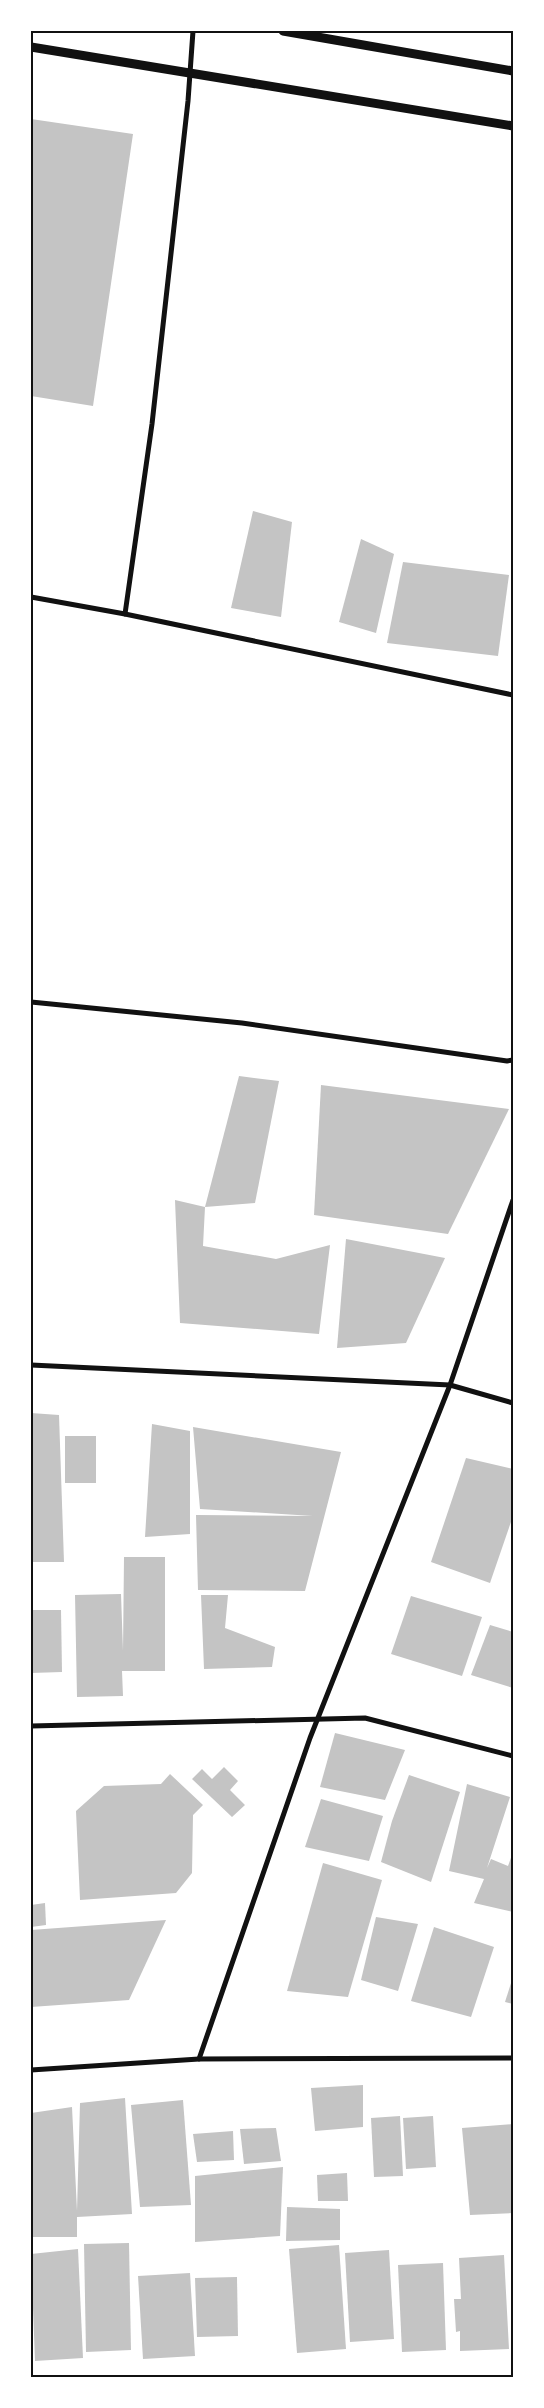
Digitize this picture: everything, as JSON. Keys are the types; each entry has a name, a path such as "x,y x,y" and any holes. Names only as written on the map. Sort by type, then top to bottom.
{"street":[{"path":"125,614 152,424 193,31"},
{"path":"283,31 513,71"},
{"path":"31,47 513,126"},
{"path":"31,597 125,614 513,695"},
{"path":"31,1002 242,1023 510,1061 513,1066"},
{"path":"199,2060 316,1721 450,1385 513,1200"},
{"path":"31,1366 450,1385 513,1403"},
{"path":"31,1726 316,1721 365,1718 513,1756"},
{"path":"31,2070 199,2060 513,2058"}],"building":[{"path":"31,119 133,134 93,406 31,396"},
{"path":"253,511 292,522 281,617 231,608"},
{"path":"361,539 394,554 376,633 339,622"},
{"path":"403,562 509,575 498,656 387,643"},
{"path":"239,1076 279,1081 255,1203 205,1207"},
{"path":"321,1085 509,1109 448,1234 314,1215"},
{"path":"175,1200 205,1207 203,1246 276,1259 330,1245 319,1334 180,1323"},
{"path":"346,1239 445,1258 406,1343 337,1348"},
{"path":"31,1413 59,1415 64,1562 31,1562"},
{"path":"152,1424 190,1431 190,1534 145,1537"},
{"path":"193,1427 341,1452 305,1591 198,1590 196,1515 313,1516 200,1509"},
{"path":"65,1436 96,1436 96,1483 65,1483"},
{"path":"466,1458 513,1469 513,1516 490,1583 431,1562"},
{"path":"124,1557 165,1557 165,1671 122,1671 123,1696 77,1697 75,1595 121,1594 123,1651"},
{"path":"201,1595 228,1595 225,1628 275,1647 272,1667 204,1669"},
{"path":"411,1596 482,1617 462,1676 391,1654"},
{"path":"31,1610 61,1610 62,1672 31,1673"},
{"path":"490,1625 513,1632 513,1688 471,1675"},
{"path":"335,1733 405,1750 385,1800 320,1787"},
{"path":"224,1767 238,1781 230,1790 245,1805 232,1817 192,1779 202,1769 212,1779"},
{"path":"170,1774 203,1805 193,1815 192,1873 176,1893 80,1900 76,1811 104,1786 161,1784"},
{"path":"409,1775 460,1792 431,1882 381,1862 392,1821"},
{"path":"467,1784 510,1797 487,1868 491,1859 508,1866 513,1852 513,1912 474,1903 484,1879 449,1871"},
{"path":"321,1799 383,1816 369,1861 305,1847"},
{"path":"323,1863 382,1880 348,1997 287,1991"},
{"path":"45,1903 46,1925 31,1927 31,1905"},
{"path":"376,1917 418,1924 398,1991 361,1980"},
{"path":"166,1920 129,2000 31,2007 31,1930"},
{"path":"434,1927 494,1947 471,2017 411,2001"},
{"path":"513,1980 513,2004 505,2002"},
{"path":"363,2085 363,2127 315,2131 311,2088"},
{"path":"125,2098 132,2214 77,2217 77,2237 31,2237 31,2113 72,2107 77,2211 80,2103"},
{"path":"183,2100 191,2205 140,2207 131,2105"},
{"path":"400,2116 403,2176 374,2177 371,2118"},
{"path":"433,2116 436,2167 406,2169 403,2118"},
{"path":"513,2124 513,2213 470,2215 462,2128"},
{"path":"276,2128 281,2161 244,2164 240,2129"},
{"path":"233,2131 234,2160 197,2162 193,2134"},
{"path":"283,2167 280,2236 195,2242 195,2176"},
{"path":"347,2173 348,2201 318,2201 317,2175"},
{"path":"287,2207 340,2209 340,2240 286,2241"},
{"path":"129,2243 131,2350 86,2352 84,2244"},
{"path":"339,2245 346,2349 297,2353 289,2249"},
{"path":"78,2249 83,2358 35,2361 31,2254"},
{"path":"389,2250 394,2339 350,2342 345,2253"},
{"path":"504,2255 509,2349 460,2351 460,2331 456,2332 454,2299 461,2299 459,2258"},
{"path":"443,2263 446,2350 402,2352 398,2265"},
{"path":"190,2273 195,2356 143,2359 138,2276"},
{"path":"237,2277 238,2336 197,2337 195,2278"}]}
